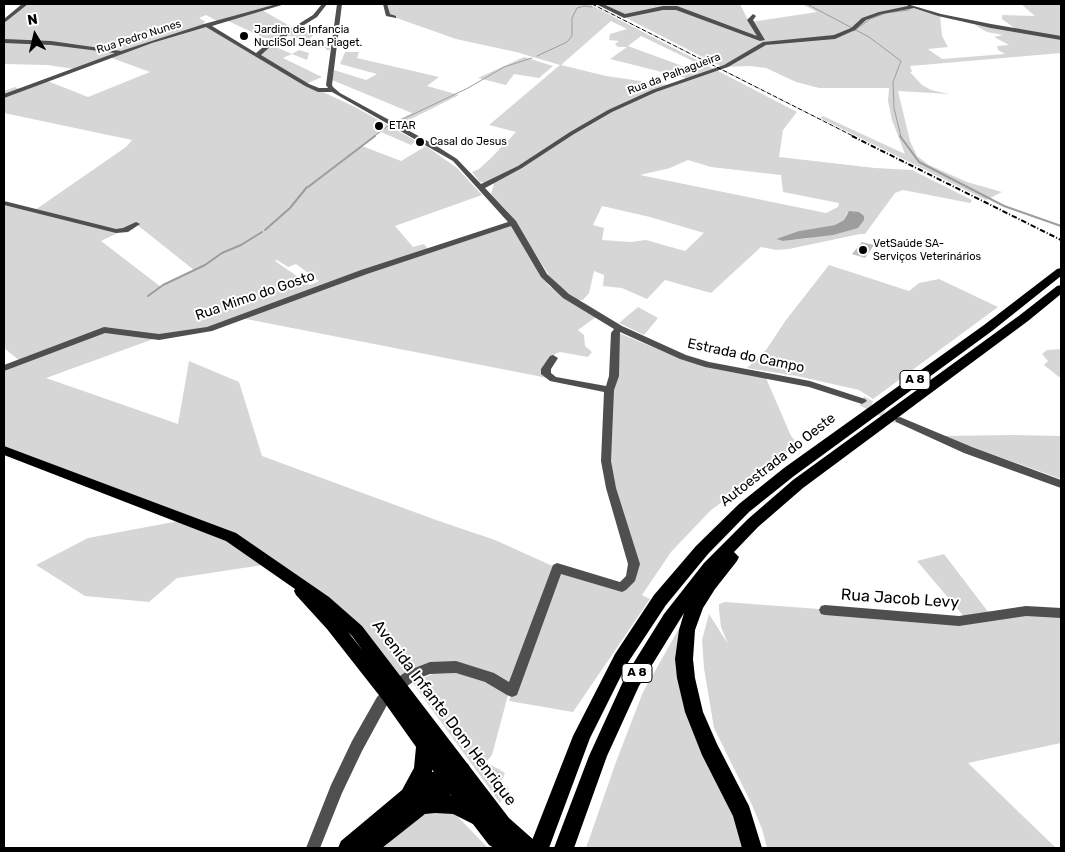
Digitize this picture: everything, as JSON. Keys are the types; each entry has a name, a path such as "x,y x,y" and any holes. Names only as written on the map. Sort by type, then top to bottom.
{"highway":[{"name":"Autoestrada do Oeste","path":"539,848 564,780 599,701 621,659 660,600 702,550 744,508 789,472 988,328 1061,271"},
{"name":"A 8","path":"564,848 598,756 632,681 670,619 690,591 726,549 753,522 798,484 1024,318 1061,288"},
{"path":"752,848 742,813 709,749 694,712 686,678 684,659 687,630 695,606 709,584 745,540 753,522"},
{"path":"366,848 416,800 426,747"},
{"path":"348,848 416,800 443,788 455,775"},
{"path":"529,848 542,819 564,780"},
{"path":"416,800 454,805 479,817"}],"main road":[{"name":"Avenida Infante Dom Henrique","path":"4,450 231,537 278,568 393,689 502,837"},
{"name":"Avenida Infante Dom Henrique","path":"393,689 426,747 455,775 479,817 502,837 529,848"}],"street":[{"path":"4,21 25,4"},
{"name":"Rua Pedro Nunes","path":"4,96 121,52 206,25 282,4"},
{"path":"257,55 273,42 315,16 325,4"},
{"path":"332,90 330,84 340,4"},
{"path":"385,4 388,15 394,16"},
{"path":"599,4 624,16 671,7 677,8 764,41"},
{"path":"905,4 990,26 1061,38"},
{"name":"Rua da Palhagueira","path":"482,187 520,167 610,111 654,90 726,66 764,41 827,38 852,29 864,19 881,13 913,7"},
{"path":"753,16 754,18 750,20 764,41"},
{"name":"Estrada do Campo","path":"206,25 318,90 332,90 441,150 455,160 482,187 513,223 544,275 555,287 580,306 619,328 664,349 700,362 801,382 832,390 862,401"},
{"path":"4,41 50,43 121,52"},
{"path":"4,203 116,231 124,230 136,224"},
{"name":"Rua Mimo do Gosto","path":"4,368 104,330 159,337 209,329 379,266 513,223"},
{"path":"312,848 357,746 393,689 412,675 430,668 456,667 489,677 512,691 557,568 622,587 631,578 634,564 611,488 606,461 608,390 615,374 616,333 619,328"},
{"path":"553,358 546,369 546,374 552,378 608,390"},
{"path":"900,420 968,450 1061,484"},
{"name":"Rua Jacob Levy","path":"826,610 959,621 1026,611 1061,612"}],"shaded area":[{"path":"25,4 282,4 262,10 295,29 273,42 226,20 219,22 206,15 199,18 206,22 203,23 206,25 257,55 269,44 292,54 283,58 322,77 306,84 355,107 416,141 411,145 381,132 362,146 401,161 426,146 457,168 482,195 395,226 413,247 424,244 429,250 511,223 549,286 596,317 578,330 584,335 585,346 592,352 588,357 560,352 555,354 546,369 553,379 241,318 209,329 159,337 46,378 178,424 189,361 239,382 262,456 495,540 557,568 622,587 634,564 606,461 619,333 681,359 766,378 791,436 799,445 761,471 750,482 711,510 671,552 642,595 650,599 573,712 509,701 512,691 489,677 430,668 398,685 357,631 263,565 177,578 149,602 85,596 36,565 88,538 184,520 4,449 4,368 20,361 4,348 4,203 35,210 126,147 132,140 4,113 4,91 15,87 20,90 45,80 88,97 150,72 109,57 74,69 47,65 4,64 4,19","holes":["136,224 194,270 161,287 101,241","277,260 288,267 296,264 319,281 310,285 275,261"]},
{"path":"385,4 589,4 797,112 783,130 779,157 875,168 912,170 972,200 970,203 903,190 895,193 865,234 789,249 776,250 761,247 711,293 665,280 647,299 622,288 603,286 604,275 594,271 589,293 583,300 578,300 557,285 549,275 507,211 491,194 494,184 480,182 472,172 479,169 516,132 489,125 560,65 516,52 456,39 388,15","holes":["611,21 627,29 610,34 609,40 619,41 615,44 618,47 627,47 610,59 686,78 668,85 606,76 561,65","641,36 695,62 685,67 628,46","688,160 711,167 781,175 783,192 839,203 838,207 826,213 640,175 670,168","602,206 650,217 704,233 685,251 646,240 630,242 602,240 604,228 593,225","857,212 862,214 810,238 783,241 776,239 799,231 835,225 844,220 847,213"]},
{"path":"599,4 740,4 753,30 751,22 817,12 802,4 905,4 940,15 942,36 948,47 928,49 942,59 1005,54 998,50 997,46 1009,45 994,37 1003,35 987,32 975,25 1017,30 1002,19 1002,15 1035,16 1021,4 1061,4 1061,53 910,66 912,72 910,72 922,85 931,90 949,94 898,91 910,141 917,156 929,165 967,182 1002,192 986,200 820,118 823,116 905,154 892,120 888,101 889,88 819,88 796,82 766,68 750,66 722,67"},
{"path":"300,27 316,31 310,39 323,40 321,45 330,48 330,50 326,50 326,48 310,48 309,46 316,43 286,35"},
{"path":"299,50 309,53 307,60 292,54"},
{"path":"345,52 359,52 357,58 439,77 427,86 459,95 399,125 394,122 412,113 332,80 334,70 366,80 377,74 340,64"},
{"path":"524,57 553,66 539,78 514,74 506,85 478,78"},
{"path":"849,211 859,212 864,216 864,220 858,228 833,235 783,241 776,239 799,231 835,225 844,220"},
{"path":"829,265 909,291 919,283 939,279 998,307 873,399 859,390 797,376 747,368 766,350 786,320"},
{"path":"638,307 658,318 644,335 619,323"},
{"path":"1061,349 1061,376 1059,377 1044,365 1048,361 1042,354 1047,350"},
{"path":"942,436 1061,436 1061,479"},
{"path":"944,554 992,617 1037,611 1061,613 1061,743 968,763 1056,848 767,848 762,829 752,805 714,728 704,668 702,640 709,614 728,644 721,627 719,610 719,604 725,602 967,620 917,561"},
{"path":"681,625 678,651 742,833 743,848 586,848 643,692"},
{"path":"457,673 487,683 508,695 492,755 486,762 505,773 500,784 509,788 500,803 412,682 433,674"},
{"path":"432,810 450,812 458,817 488,848 378,848 412,822"}],"building":[{"name":"VetSaúde SA- Serviços Veterinários","path":"862,242 874,245 865,258 852,254"}],"waterway":[{"path":"807,4 856,30"},
{"path":"537,56 567,42 572,36 572,18 577,8 584,6 592,7"},
{"path":"856,30 870,19 886,13 909,10"},
{"path":"856,30 869,37 901,61 893,82 894,108 901,137"},
{"path":"397,122 468,88 504,67 532,58"},
{"path":"373,137 388,126"},
{"path":"308,187 375,136"},
{"path":"900,136 919,162 1004,206 1061,226"},
{"path":"265,230 290,208 307,187"},
{"path":"148,296 163,285 205,265 222,253 241,245 262,232"}],"tunnel":[{"path":"862,401 897,419"}],"railway":[{"path":"592,4 855,137"},
{"path":"852,136 1061,240"}],"place":[{"name":"Jardim de Infancia NucliSol Jean Piaget.","path":"244,36"},
{"name":"ETAR","path":"379,126"},
{"name":"Casal do Jesus","path":"420,142"},
{"name":"VetSaúde SA- Serviços Veterinários","path":"863,250"}]}
